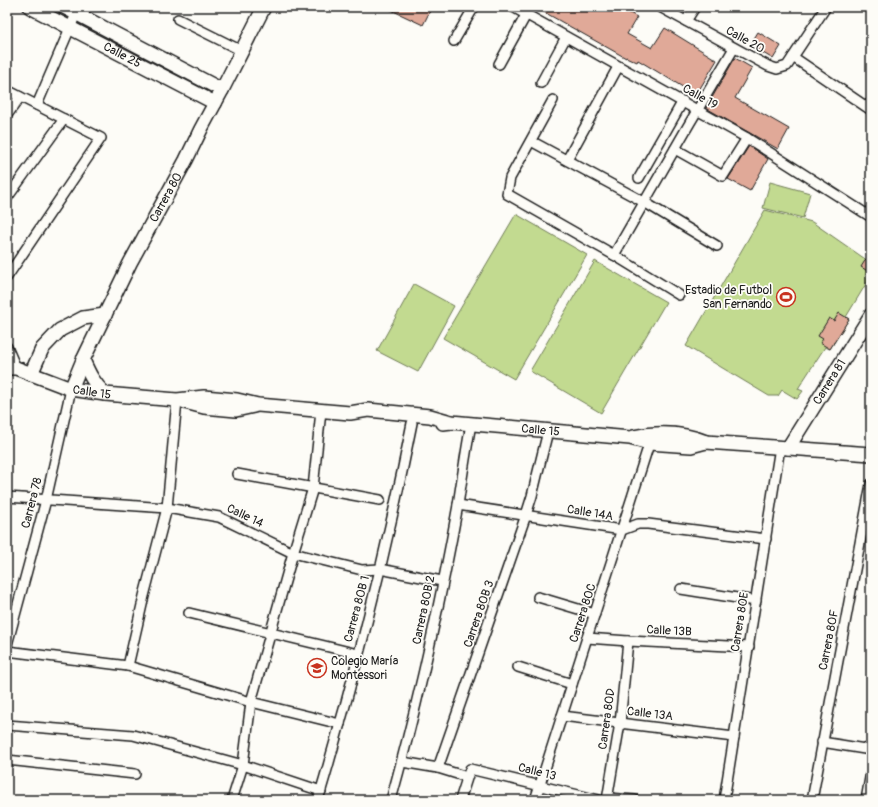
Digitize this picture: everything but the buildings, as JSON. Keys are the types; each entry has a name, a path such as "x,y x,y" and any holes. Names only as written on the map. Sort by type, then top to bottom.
{"street":[{"name":"Calle 25","path":"30,7 215,103"},
{"name":"Calle 25","path":"64,7 77,10 222,90"},
{"path":"454,41 474,7"},
{"name":"Calle 19","path":"513,7 747,138 871,217"},
{"name":"Calle 20","path":"660,7 768,66 777,69 786,66 793,57"},
{"path":"686,21 695,7"},
{"path":"826,7 793,57 871,110"},
{"name":"Carrera 80","path":"71,389 83,360 140,245 222,90 262,8"},
{"path":"37,105 77,10"},
{"path":"499,64 526,14"},
{"path":"178,19 242,51"},
{"path":"541,83 566,38"},
{"path":"614,255 734,48"},
{"path":"567,160 618,67"},
{"path":"7,90 100,138 7,276"},
{"path":"7,115 20,97"},
{"path":"553,100 510,178 507,194 614,255 679,295"},
{"path":"639,178 683,101"},
{"path":"7,198 64,119"},
{"path":"675,149 723,176 747,138"},
{"path":"531,141 644,202 717,246"},
{"path":"31,374 42,349 60,330 83,318 105,315"},
{"name":"Carrera 81","path":"784,448 871,316"},
{"path":"7,347 12,368"},
{"path":"83,360 92,380 105,394"},
{"name":"Calle 15","path":"12,368 71,389 105,394 179,400 204,407 236,410 258,405 350,413 368,410 430,416 452,422 471,424 630,438 651,438 691,446 706,442 871,454"},
{"name":"Carrera 78","path":"7,645 46,500 71,389"},
{"path":"128,666 144,596 167,508 179,400"},
{"path":"232,800 243,765 251,702 313,488 321,411"},
{"name":"Calle 15","path":"350,413 367,419 412,423 428,424 452,422"},
{"name":"Carrera 80B 1","path":"319,796 340,724 380,569 397,498 412,423"},
{"name":"Carrera 80B 2","path":"391,800 409,734 442,582 458,504 471,424"},
{"name":"Carrera 80B 3","path":"438,768 526,515 548,431"},
{"name":"Carrera 80C","path":"536,800 651,438"},
{"name":"Carrera 80E","path":"724,800 766,539 784,448"},
{"path":"237,474 380,500"},
{"name":"Carrera 80F","path":"812,800 871,484"},
{"name":"Calle 14","path":"7,497 167,508 219,517 293,553 362,570 380,569 442,582"},
{"name":"Calle 14A","path":"458,504 622,530 638,524 648,524 766,539"},
{"path":"681,589 756,601"},
{"path":"538,596 595,614"},
{"path":"189,613 358,654"},
{"name":"Calle 13B","path":"587,638 749,646"},
{"name":"Carrera 80D","path":"604,799 620,723 628,641"},
{"path":"7,651 128,666 251,702 340,724"},
{"path":"518,666 572,684"},
{"name":"Calle 13A","path":"562,716 734,737"},
{"path":"7,724 133,735 243,765 319,796"},
{"path":"822,742 871,750"},
{"path":"7,760 135,774"},
{"path":"402,762 438,768"},
{"name":"Calle 13","path":"438,768 540,785 604,799 635,800"},
{"path":"866,800 871,772"},
{"path":"460,800 469,773"}],"green space":[{"path":"770,182 810,193 803,218 763,208"},
{"name":"Estadio de Futbol San Fernando","path":"765,210 812,222 871,263 871,273 868,271 865,276 869,279 846,317 849,319 830,349 825,347 799,387 798,389 803,391 797,399 782,390 778,396 769,396 686,346"},
{"path":"516,214 587,255 514,379 443,338"},
{"path":"595,261 666,302 601,413 530,371"},
{"path":"414,284 454,306 418,372 377,351"}],"place":[{"name":"Estadio de Futbol San Fernando","path":"786,297"},
{"name":"Colegio María Montessori","path":"317,668"}]}
